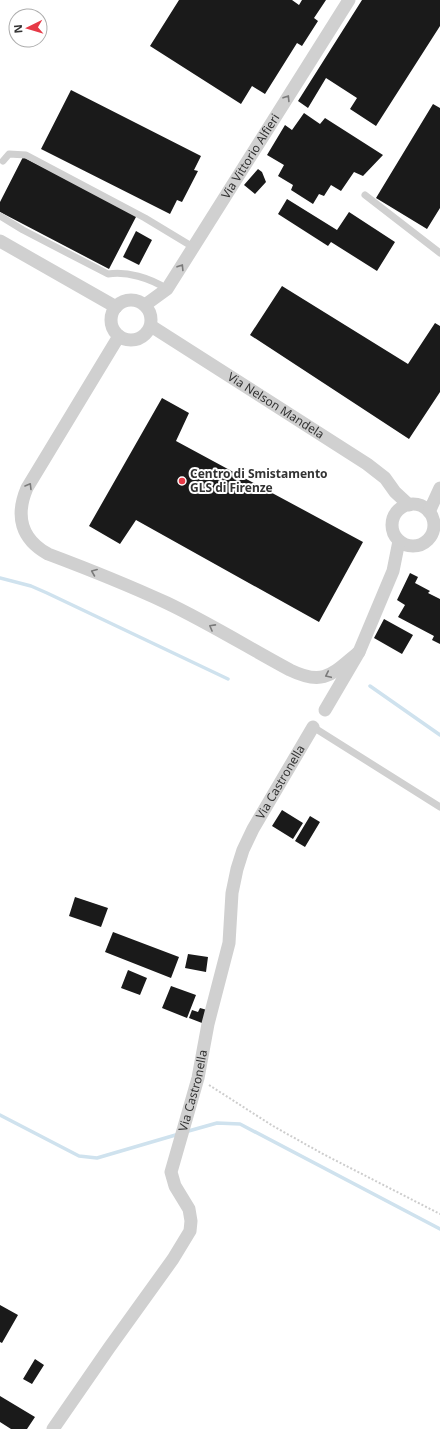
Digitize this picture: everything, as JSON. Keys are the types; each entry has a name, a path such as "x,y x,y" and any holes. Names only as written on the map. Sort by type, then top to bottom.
{"street":[{"name":"Via Vittorio Alfieri","path":"145,305 167,288 349,0"},
{"path":"0,241 116,308"},
{"path":"133,300 145,305 149,310 151,317 151,326 145,335 139,339 132,340 126,340 119,336 115,332 111,319 116,308 121,303 133,300"},
{"name":"Via Nelson Mandela","path":"151,326 367,464 385,478 395,492 418,507"},
{"path":"119,336 27,488 22,502 21,518 23,527 28,537 40,550 125,584 167,603 305,677 318,679 330,675 359,652"},
{"path":"395,492 396,514"},
{"path":"437,493 418,507 399,510 393,521 392,528 399,541 405,545 440,543"},
{"path":"393,572 409,553 431,535 437,535 433,519 418,507"},
{"path":"325,710 359,652 393,572 399,541"},
{"name":"Via Castronella","path":"53,1429 173,1259 190,1231 191,1221 189,1209 175,1186 171,1172 178,1143 198,1078 208,1024 229,942 232,893 237,869 252,829 314,727"}],"lane":[{"path":"3,160 9,154 26,155 145,218 193,247"},
{"path":"365,195 440,253"},
{"path":"0,216 23,230 108,274 118,272 155,281 167,288"},
{"path":"314,727 440,807"}],"path":[{"path":"198,1078 273,1126 440,1214"}],"building":[{"path":"179,0 292,0 299,5 302,0 326,0 314,18 318,21 302,46 297,43 265,94 252,86 241,104 150,46"},
{"path":"362,0 440,0 440,26 376,126 350,109 357,98 326,78 308,108 298,101"},
{"path":"71,90 201,156 194,170 198,171 182,202 177,200 170,214 41,149"},
{"path":"433,104 440,108 440,208 427,229 376,198"},
{"path":"304,113 320,124 325,118 383,155 363,176 354,172 341,191 331,185 324,196 319,194 313,204 291,190 293,185 278,176 284,165 267,155 285,125 292,130"},
{"path":"23,157 137,215 109,269 0,212 0,202"},
{"path":"258,169 262,172 266,182 255,194 244,185"},
{"path":"287,199 337,230 349,212 395,242 377,271 331,242 328,246 278,214"},
{"path":"136,231 152,240 139,265 123,257"},
{"path":"282,286 408,364 435,323 440,326 440,392 409,439 250,335"},
{"name":"Centro di Smistamento GLS di Firenze","path":"162,398 189,413 176,441 363,542 319,622 136,520 120,544 89,526"},
{"path":"410,573 418,577 415,583 430,591 428,593 440,599 440,644 432,640 434,636 398,617 405,605 397,600"},
{"path":"384,619 413,635 402,654 374,638"},
{"path":"282,810 303,823 293,839 272,826"},
{"path":"310,816 320,822 305,847 295,841"},
{"path":"75,897 108,908 101,927 69,916"},
{"path":"113,932 179,957 171,978 105,952"},
{"path":"188,954 208,957 206,972 185,968"},
{"path":"128,970 147,978 140,995 121,988"},
{"path":"171,986 196,995 187,1018 162,1008"},
{"path":"200,1008 207,1010 202,1023 189,1018 192,1010 198,1012"},
{"path":"0,1305 18,1315 2,1343 0,1342"},
{"path":"35,1359 44,1365 32,1384 23,1379"},
{"path":"0,1396 35,1417 27,1429 11,1429 0,1422"}],"waterway":[{"path":"0,578 31,586 47,593 228,679"},
{"path":"370,686 440,735"},
{"path":"0,1115 79,1156 97,1158 179,1134"},
{"path":"185,1132 217,1123 240,1124 440,1229"}],"place":[{"name":"Centro di Smistamento GLS di Firenze","path":"182,481"}]}
